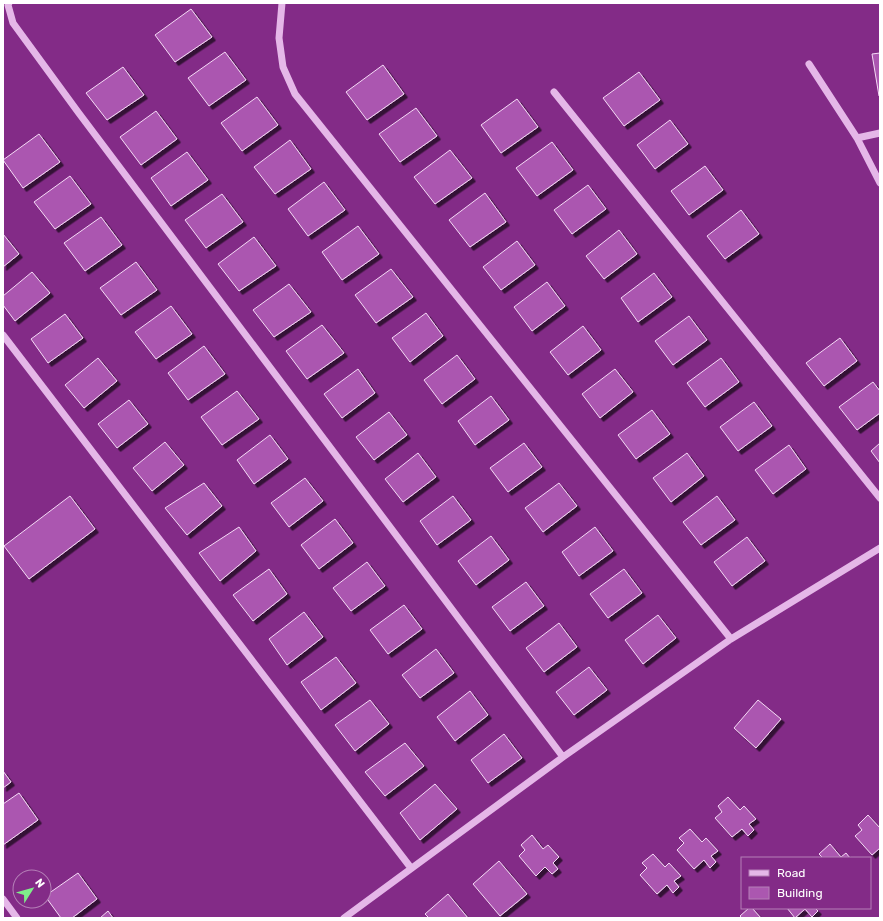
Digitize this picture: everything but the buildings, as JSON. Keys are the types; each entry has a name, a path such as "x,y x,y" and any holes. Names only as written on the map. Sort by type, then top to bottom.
{"street":[{"path":"9,3 8,5 13,23 78,112 563,757"},
{"path":"282,3 278,38 283,67 295,94 731,639"},
{"path":"809,64 857,138 880,183"},
{"path":"554,92 880,498"},
{"path":"857,138 880,134"},
{"path":"3,335 411,868"},
{"path":"347,917 411,868 563,757 731,639 880,548"},
{"path":"3,899 18,918"}]}
